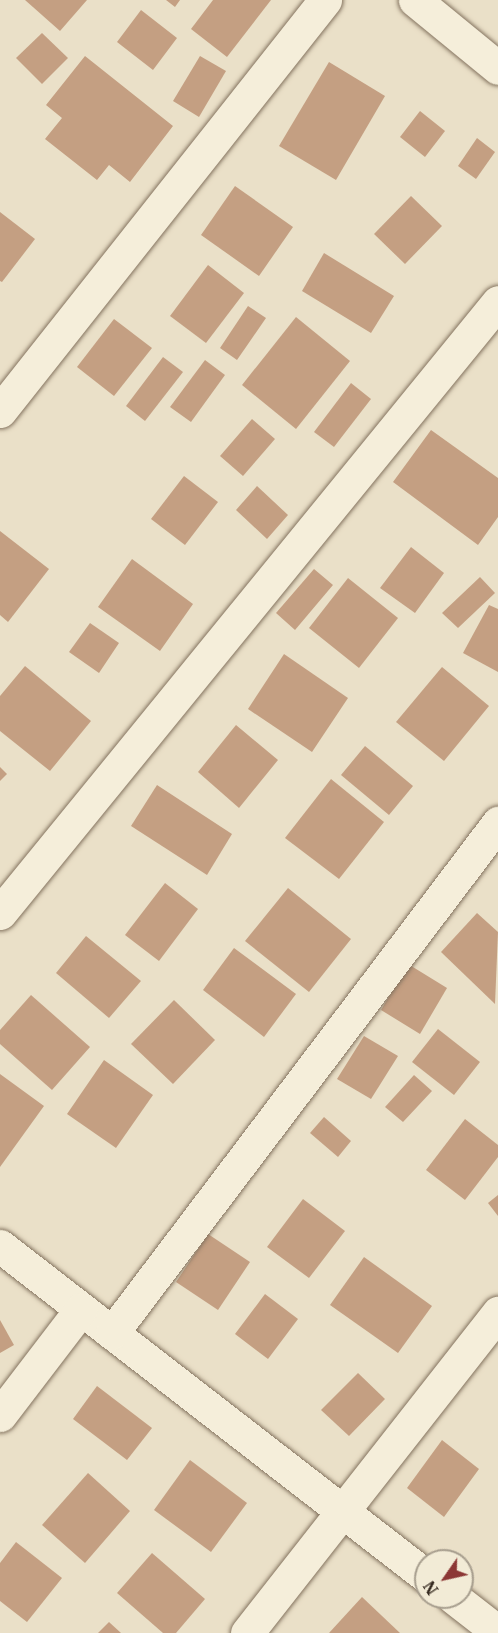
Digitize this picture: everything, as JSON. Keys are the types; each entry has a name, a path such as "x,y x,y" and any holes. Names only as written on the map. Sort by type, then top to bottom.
{"street":[{"path":"0,411 325,0"},
{"path":"415,0 498,68"},
{"path":"0,913 498,302"},
{"path":"112,1333 498,824"},
{"path":"0,1246 414,1567"},
{"path":"0,1415 81,1309"},
{"path":"247,1633 498,1313"},
{"path":"468,1609 498,1632"}],"building":[{"path":"25,0 87,0 60,31"},
{"path":"166,0 180,0 175,7"},
{"path":"213,0 271,0 227,57 191,29"},
{"path":"141,10 177,38 153,70 117,42"},
{"path":"42,33 68,58 42,84 16,58"},
{"path":"85,56 173,126 130,182 109,165 97,180 45,139 62,118 46,105"},
{"path":"200,56 226,71 199,117 173,101"},
{"path":"329,62 385,96 336,180 279,146"},
{"path":"420,111 445,131 425,157 400,137"},
{"path":"477,138 495,152 476,179 458,166"},
{"path":"235,186 293,227 259,276 201,235"},
{"path":"411,196 442,226 405,264 374,234"},
{"path":"0,212 35,239 2,282 0,281"},
{"path":"324,253 394,296 371,333 302,291"},
{"path":"208,265 244,293 206,343 170,316"},
{"path":"248,306 266,318 237,360 220,348"},
{"path":"296,317 350,361 296,429 242,385"},
{"path":"114,319 152,348 114,396 77,367"},
{"path":"163,357 183,372 145,421 126,406"},
{"path":"205,360 225,375 191,422 170,407"},
{"path":"351,383 371,399 334,447 314,432"},
{"path":"252,419 275,439 243,476 220,456"},
{"path":"431,430 498,478 498,517 478,545 393,482"},
{"path":"184,476 218,502 185,545 151,519"},
{"path":"257,486 288,515 267,539 236,510"},
{"path":"0,531 49,569 8,622 0,615"},
{"path":"411,547 444,573 415,613 380,588"},
{"path":"132,559 193,604 160,651 98,607"},
{"path":"314,569 333,585 295,630 276,613"},
{"path":"480,577 495,593 458,628 442,613"},
{"path":"348,578 398,618 359,668 309,628"},
{"path":"489,605 498,609 498,672 463,653"},
{"path":"90,623 119,643 99,673 69,652"},
{"path":"284,654 348,698 312,752 248,709"},
{"path":"25,666 91,721 50,771 0,731 0,696"},
{"path":"442,667 489,706 444,761 396,722"},
{"path":"236,725 278,760 239,808 198,772"},
{"path":"365,746 413,786 389,815 341,775"},
{"path":"0,767 7,774 0,781"},
{"path":"331,779 384,822 339,879 285,838"},
{"path":"157,785 232,834 207,875 131,826"},
{"path":"165,883 198,909 159,961 125,935"},
{"path":"288,888 351,939 309,992 245,941"},
{"path":"477,913 498,932 495,1004 441,952"},
{"path":"86,936 141,981 109,1018 56,973"},
{"path":"234,948 296,994 264,1037 203,990"},
{"path":"408,964 447,988 420,1034 381,1010"},
{"path":"31,995 90,1047 52,1090 0,1044 0,1030"},
{"path":"174,1000 215,1040 173,1084 131,1044"},
{"path":"438,1029 480,1062 454,1095 412,1062"},
{"path":"364,1036 398,1056 371,1099 337,1079"},
{"path":"104,1060 153,1095 116,1148 67,1114"},
{"path":"0,1074 44,1106 0,1167"},
{"path":"414,1075 432,1091 403,1122 385,1107"},
{"path":"324,1117 351,1141 338,1157 310,1133"},
{"path":"465,1119 498,1145 498,1157 465,1200 426,1170"},
{"path":"498,1195 498,1216 488,1203"},
{"path":"303,1199 345,1231 309,1278 267,1247"},
{"path":"208,1234 250,1262 218,1310 176,1282"},
{"path":"364,1257 432,1306 398,1353 330,1305"},
{"path":"265,1294 298,1319 268,1359 235,1334"},
{"path":"0,1320 14,1345 0,1353"},
{"path":"358,1373 385,1399 349,1436 321,1410"},
{"path":"97,1386 152,1428 127,1460 73,1419"},
{"path":"442,1440 479,1469 444,1517 407,1488"},
{"path":"190,1460 247,1503 211,1552 154,1510"},
{"path":"88,1473 130,1511 85,1563 42,1525"},
{"path":"16,1542 62,1578 27,1622 0,1601 0,1563"},
{"path":"152,1553 205,1599 176,1633 163,1633 117,1593"},
{"path":"362,1597 400,1633 329,1633"},
{"path":"109,1622 121,1633 98,1633"}]}
